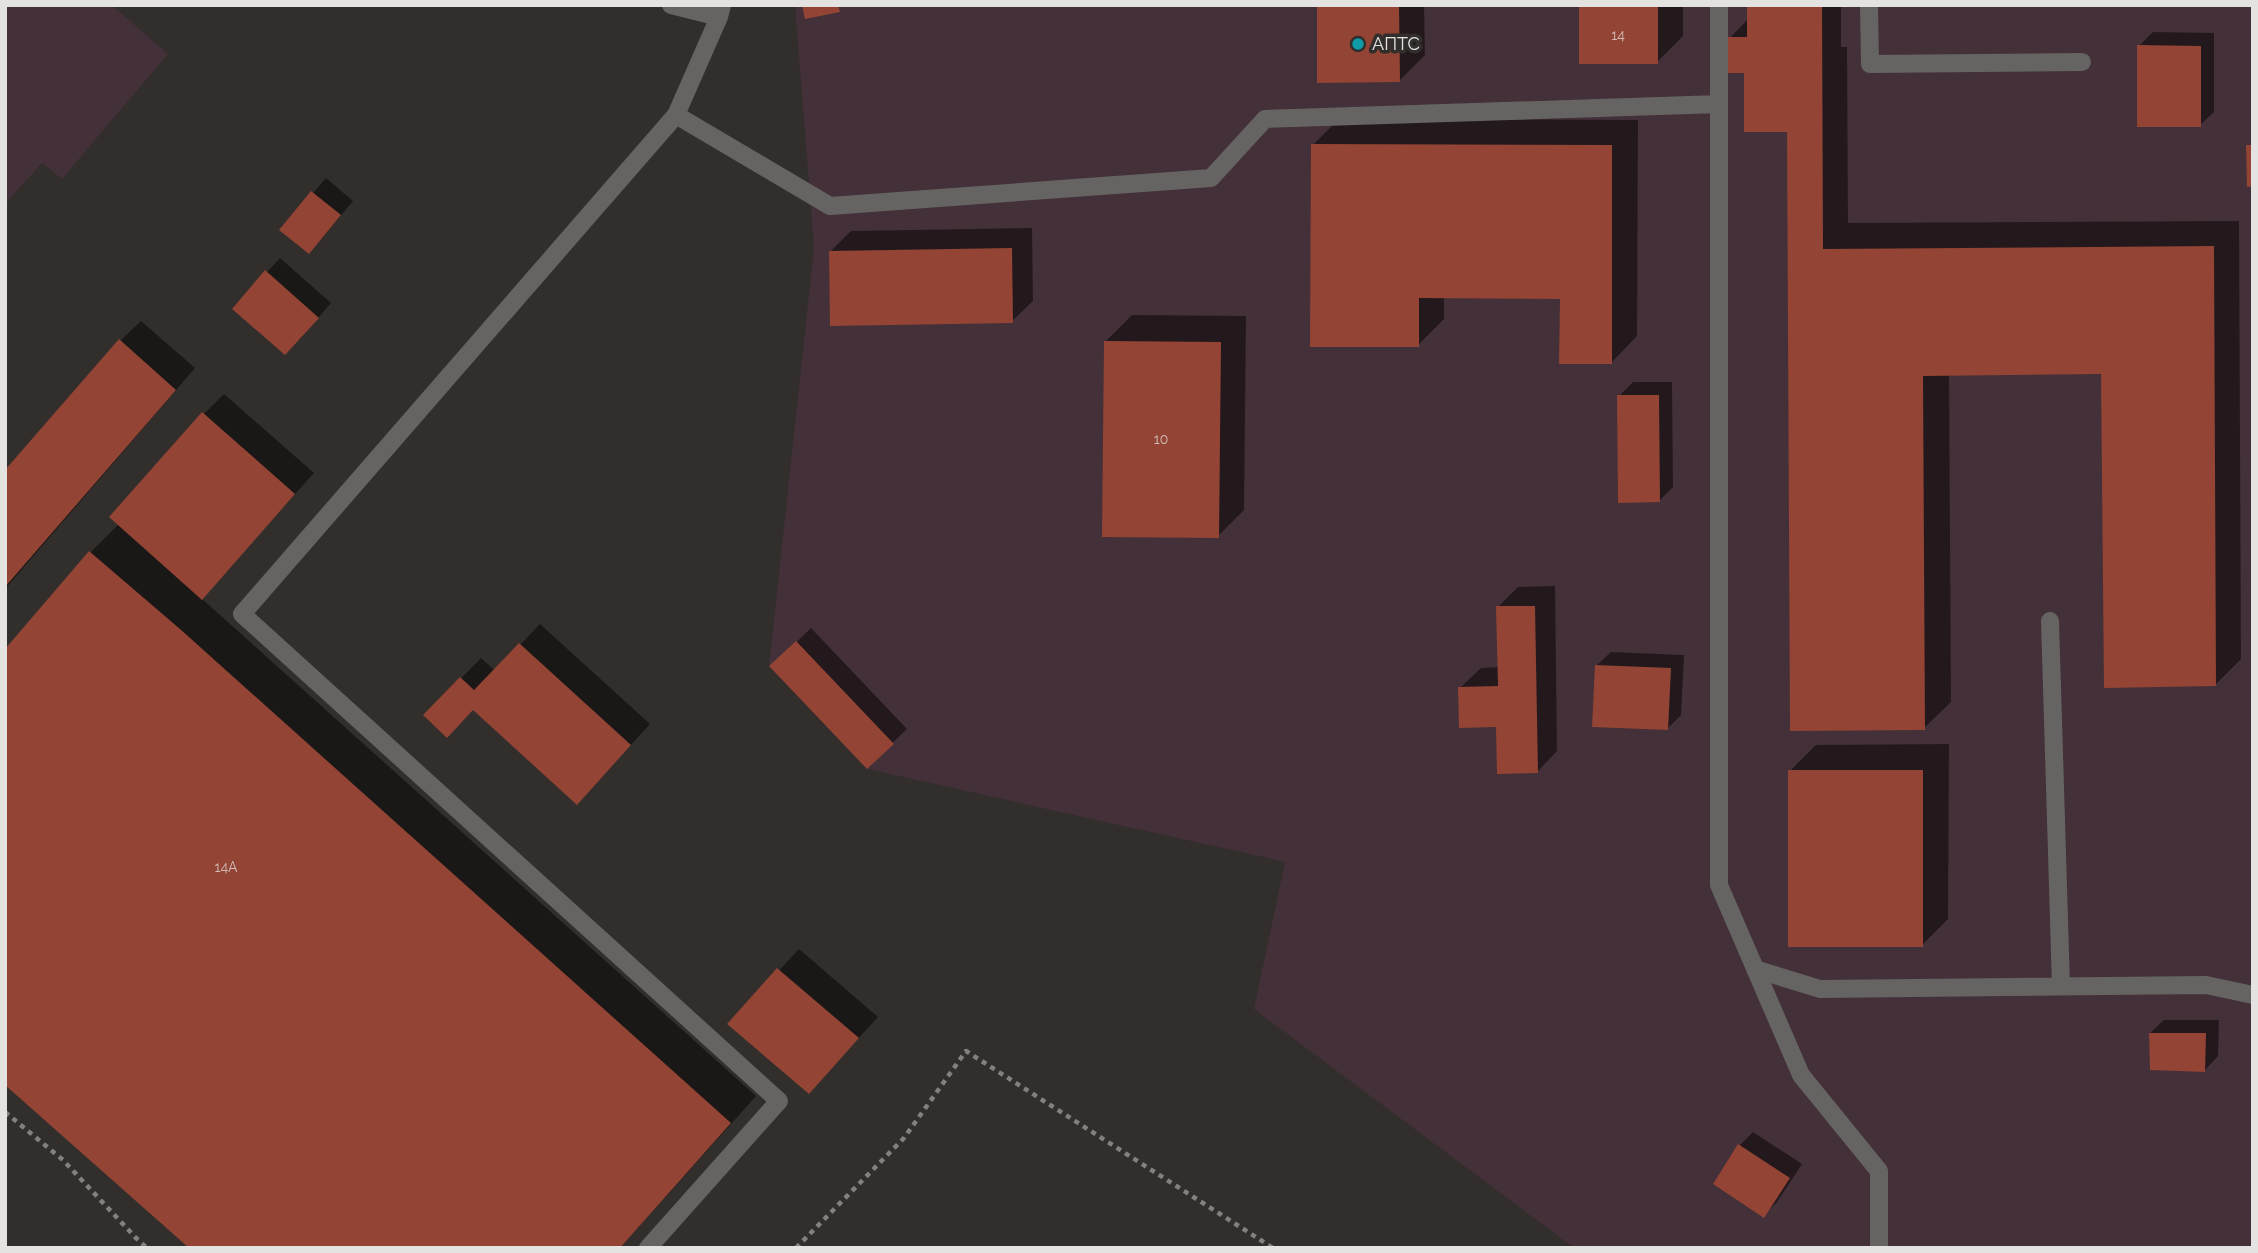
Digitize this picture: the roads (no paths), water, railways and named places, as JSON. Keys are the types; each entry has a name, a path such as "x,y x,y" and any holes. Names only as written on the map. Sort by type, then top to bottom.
{"lane":[{"path":"649,1248 779,1101 242,614 676,115 721,11 671,5"},
{"path":"1719,5 1719,885 1801,1074 1878,1171 1879,1248"},
{"path":"1869,5 1870,64 2082,62"},
{"path":"676,115 830,206 1211,178 1265,119 1719,104"},
{"path":"2050,621 2061,986"},
{"path":"1755,969 1819,989 2206,985 2253,995"}],"place":[{"name":"АПТС","path":"1358,44"}]}
